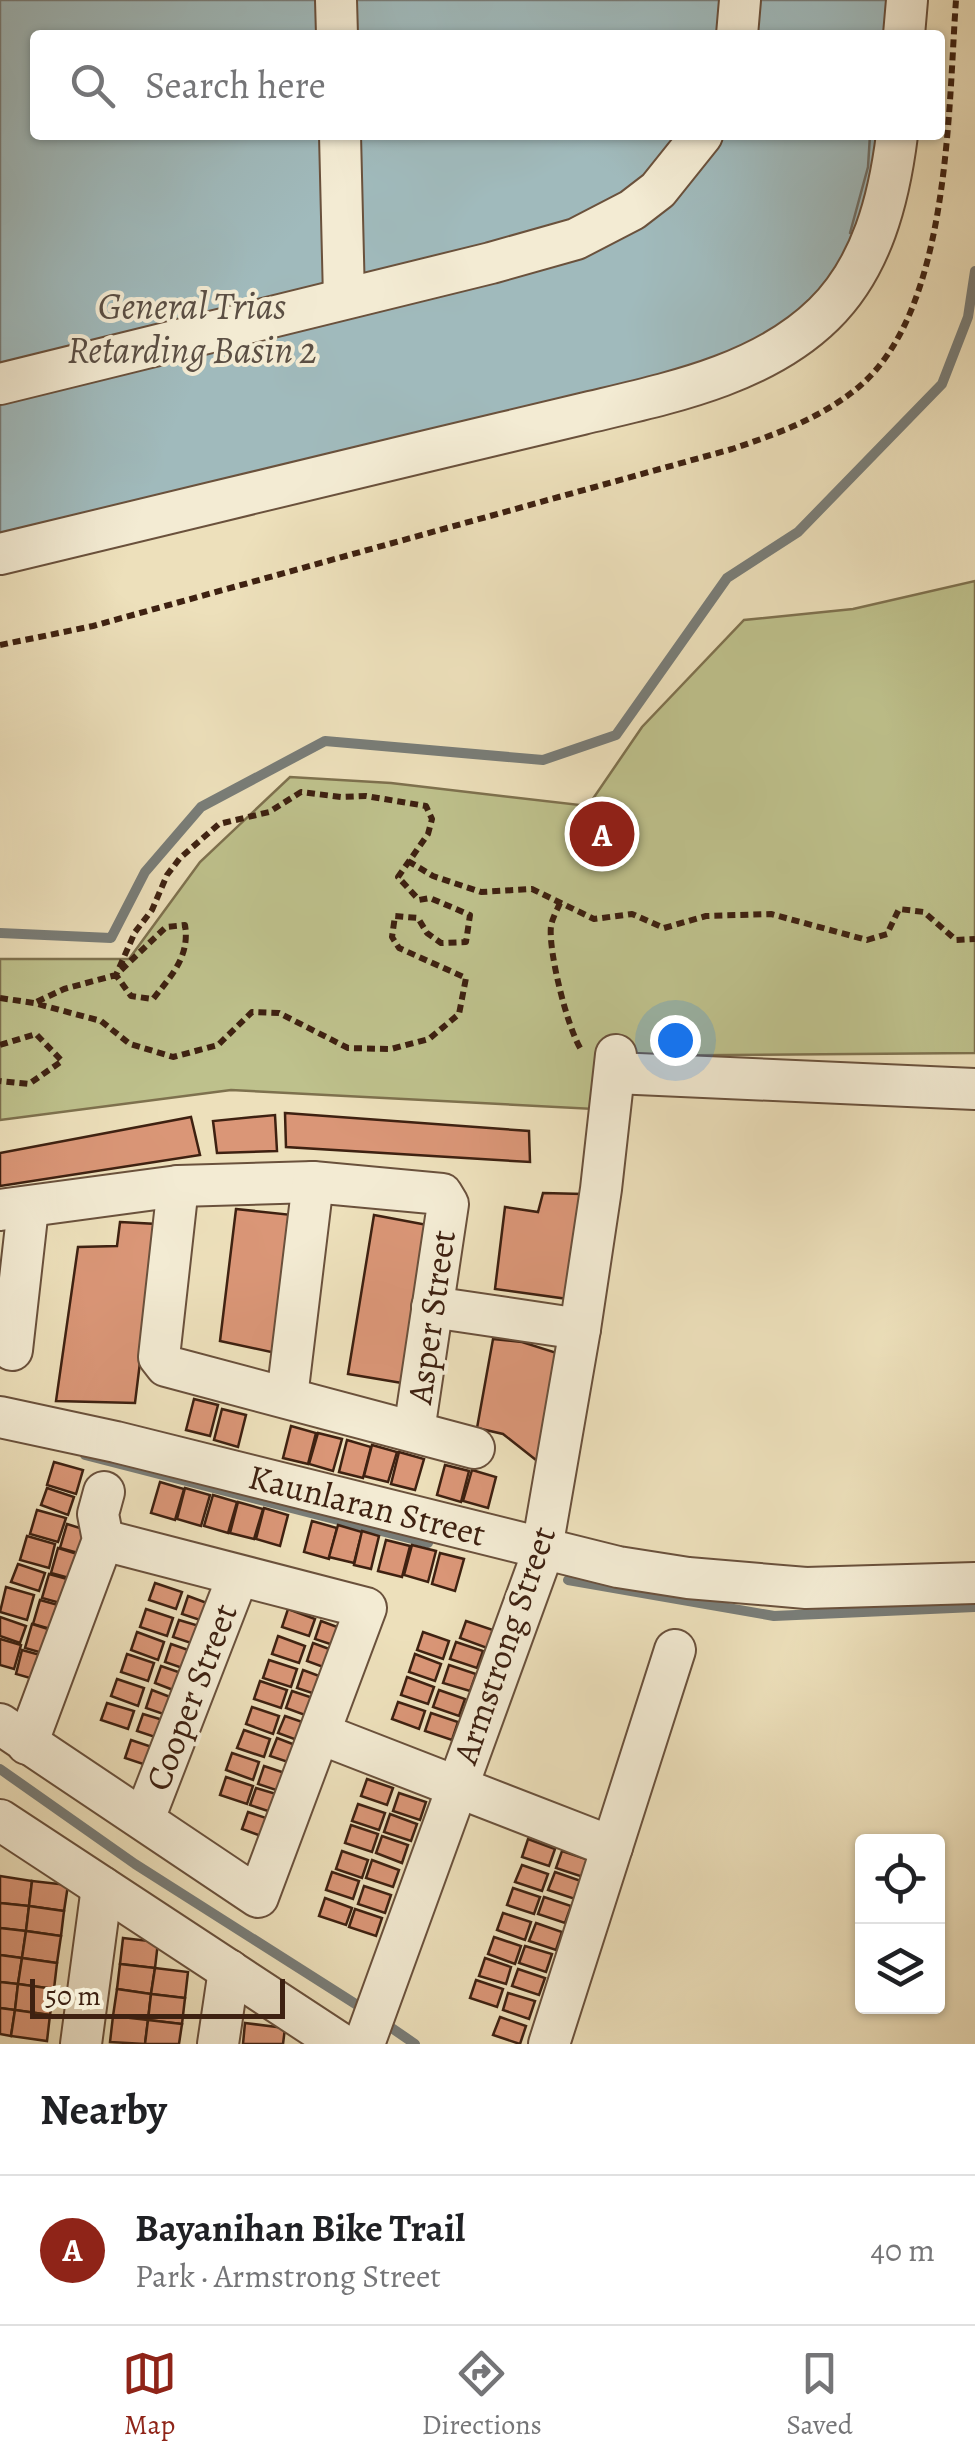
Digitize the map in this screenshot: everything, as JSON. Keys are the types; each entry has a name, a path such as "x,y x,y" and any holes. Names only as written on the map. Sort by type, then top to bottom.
{"street":[{"path":"336,0 337,30"},
{"path":"737,30 740,0"},
{"path":"904,30 907,0"},
{"path":"340,140 344,298"},
{"path":"0,384 576,239 632,210 658,190 698,140"},
{"path":"0,554 631,402 748,365 806,329 824,314 852,279 884,207 895,140"},
{"path":"606,1063 975,1090"},
{"name":"Armstrong Street","path":"357,2041 381,1992 528,1597 542,1549 580,1328 606,1063"},
{"path":"12,1350 14,1209 178,1186 313,1182 287,1397"},
{"name":"Asper Street","path":"313,1182 442,1194 448,1204 414,1431"},
{"path":"178,1186 159,1357 166,1366 474,1448"},
{"path":"432,1308 580,1328"},
{"name":"Kaunlaran Street","path":"0,1417 618,1567 688,1578 806,1588 975,1583"},
{"path":"103,1540 366,1608 258,1897 14,1734 103,1540 98,1514 104,1492"},
{"name":"Cooper Street","path":"144,1819 238,1576"},
{"path":"549,2044 675,1650"},
{"path":"321,1734 612,1846"},
{"path":"0,1820 229,1970 357,2041"},
{"path":"81,2044 102,1887"},
{"path":"218,2044 229,1970"}],"path":[{"path":"0,998 100,1021 130,1044 173,1058 218,1046 252,1012 279,1013 348,1048 391,1050 429,1039 459,1014 466,978 399,948 392,937 395,916 418,918 427,932 442,943 466,942 470,915 430,898 419,900 398,877 428,834 432,819 426,806 301,792 269,812 219,824 180,858 167,875 116,975"},
{"path":"408,861 433,876 481,892 532,889 594,919 632,914 664,928 706,916 771,914 866,940 887,934 899,909 924,912 956,940 975,940"},
{"path":"560,903 551,928 572,1038 606,1063"},
{"path":"34,1003 64,989 116,975 166,927 185,925 188,945 174,973 153,999 130,996 116,975"},
{"path":"0,1045 12,1038 36,1034 62,1061 29,1084 0,1081"}],"green space":[{"path":"975,581 975,1053 599,1056 594,1109 231,1090 0,1120 0,959 129,959 200,862 290,777 391,783 588,806 642,727 744,620 853,609"}],"water":[{"name":"General Trias Retarding Basin 2","path":"0,0 918,0 915,30 30,30 30,140 906,140 844,320 0,572"}],"building":[{"path":"285,1113 529,1131 530,1162 286,1147"},
{"path":"275,1115 277,1151 217,1153 213,1121"},
{"path":"191,1117 200,1155 0,1186 0,1153"},
{"path":"543,1193 583,1194 568,1299 495,1289 505,1207 538,1212"},
{"path":"236,1209 302,1216 285,1355 220,1341"},
{"path":"374,1215 438,1227 414,1385 348,1374"},
{"path":"120,1222 157,1224 135,1403 56,1401 78,1247 117,1246"},
{"path":"493,1339 522,1342 560,1354 541,1464 503,1434 477,1428"},
{"path":"194,1399 218,1405 210,1436 186,1430"},
{"path":"222,1409 246,1415 238,1447 214,1440"},
{"path":"291,1426 316,1433 308,1464 283,1458"},
{"path":"318,1433 342,1439 333,1471 309,1464"},
{"path":"347,1440 371,1447 363,1478 339,1472"},
{"path":"372,1445 397,1452 388,1482 364,1476"},
{"path":"399,1452 424,1459 415,1490 391,1484"},
{"path":"54,1462 83,1470 76,1494 47,1485"},
{"path":"445,1465 469,1471 461,1502 437,1495"},
{"path":"472,1470 496,1477 488,1508 463,1501"},
{"path":"160,1482 184,1489 175,1520 151,1513"},
{"path":"47,1488 74,1497 68,1515 41,1505"},
{"path":"185,1488 210,1495 201,1526 177,1519"},
{"path":"213,1495 237,1502 228,1533 204,1526"},
{"path":"238,1502 263,1509 254,1539 230,1533"},
{"path":"264,1508 288,1515 280,1546 256,1539"},
{"path":"37,1510 66,1518 58,1542 30,1534"},
{"path":"312,1521 337,1528 329,1559 304,1552"},
{"path":"67,1524 96,1533 89,1556 60,1548"},
{"path":"338,1525 362,1532 354,1563 329,1557"},
{"path":"362,1531 379,1536 371,1569 354,1565"},
{"path":"27,1536 55,1544 49,1568 20,1560"},
{"path":"386,1540 410,1546 402,1577 378,1571"},
{"path":"412,1545 436,1551 428,1582 404,1575"},
{"path":"58,1548 87,1557 80,1581 51,1573"},
{"path":"440,1553 464,1559 455,1591 432,1584"},
{"path":"18,1564 45,1573 39,1591 11,1582"},
{"path":"49,1574 78,1582 71,1606 42,1598"},
{"path":"155,1583 182,1592 176,1609 149,1600"},
{"path":"6,1587 34,1595 27,1620 0,1612"},
{"path":"188,1596 215,1606 209,1623 182,1614"},
{"path":"40,1600 69,1608 61,1632 33,1624"},
{"path":"146,1609 173,1618 167,1636 140,1627"},
{"path":"288,1609 315,1619 309,1636 282,1627"},
{"path":"0,1617 26,1626 20,1643 0,1636"},
{"path":"179,1620 206,1628 200,1646 173,1637"},
{"path":"321,1621 348,1631 342,1648 315,1639"},
{"path":"466,1621 493,1630 487,1648 460,1638"},
{"path":"32,1624 61,1633 53,1656 25,1648"},
{"path":"137,1632 164,1642 158,1660 131,1650"},
{"path":"423,1632 449,1641 443,1659 417,1650"},
{"path":"278,1636 305,1646 299,1663 272,1654"},
{"path":"0,1639 21,1645 14,1669 0,1665"},
{"path":"456,1642 483,1651 477,1668 450,1659"},
{"path":"313,1643 340,1653 334,1671 307,1661"},
{"path":"171,1644 197,1653 191,1671 165,1662"},
{"path":"22,1650 51,1658 44,1682 16,1674"},
{"path":"127,1654 154,1663 148,1681 121,1672"},
{"path":"415,1654 441,1664 435,1681 409,1672"},
{"path":"269,1660 297,1669 291,1687 263,1678"},
{"path":"449,1665 476,1674 470,1691 443,1683"},
{"path":"161,1666 187,1675 181,1693 155,1683"},
{"path":"303,1670 330,1680 324,1697 297,1688"},
{"path":"407,1677 434,1687 428,1704 401,1695"},
{"path":"117,1679 144,1688 138,1706 111,1696"},
{"path":"260,1681 287,1690 281,1708 254,1699"},
{"path":"152,1690 178,1700 172,1717 146,1708"},
{"path":"439,1690 465,1699 459,1716 433,1707"},
{"path":"292,1691 319,1700 313,1718 286,1708"},
{"path":"398,1702 425,1711 419,1729 392,1719"},
{"path":"107,1703 134,1711 128,1729 101,1720"},
{"path":"252,1707 279,1716 273,1734 246,1724"},
{"path":"431,1713 458,1722 452,1740 425,1731"},
{"path":"143,1714 170,1722 164,1740 137,1731"},
{"path":"285,1716 311,1725 305,1743 278,1733"},
{"path":"244,1730 270,1739 264,1757 237,1748"},
{"path":"277,1738 303,1748 297,1765 270,1756"},
{"path":"131,1740 158,1749 152,1767 125,1758"},
{"path":"232,1753 259,1762 253,1780 226,1770"},
{"path":"264,1766 291,1775 285,1793 258,1784"},
{"path":"226,1777 253,1786 247,1804 220,1795"},
{"path":"367,1779 393,1788 387,1805 361,1796"},
{"path":"256,1788 283,1796 277,1814 250,1805"},
{"path":"399,1793 426,1802 420,1820 393,1811"},
{"path":"358,1804 385,1813 379,1830 352,1821"},
{"path":"248,1812 275,1821 269,1839 242,1829"},
{"path":"390,1814 417,1824 411,1841 384,1832"},
{"path":"351,1825 378,1834 372,1852 345,1843"},
{"path":"382,1836 408,1845 402,1863 376,1853"},
{"path":"528,1839 555,1849 549,1866 522,1857"},
{"path":"342,1851 368,1860 362,1878 336,1869"},
{"path":"562,1851 589,1860 583,1877 556,1868"},
{"path":"372,1860 399,1870 393,1887 366,1878"},
{"path":"522,1865 548,1874 542,1891 515,1882"},
{"path":"332,1872 359,1881 353,1899 326,1890"},
{"path":"555,1872 581,1881 575,1899 548,1890"},
{"path":"0,1876 32,1881 29,1906 0,1903"},
{"path":"32,1881 68,1885 64,1911 29,1906"},
{"path":"364,1886 391,1895 385,1913 358,1904"},
{"path":"513,1888 540,1897 534,1914 507,1905"},
{"path":"544,1897 571,1906 565,1923 538,1914"},
{"path":"325,1898 352,1908 346,1925 319,1916"},
{"path":"0,1903 29,1906 26,1931 0,1928"},
{"path":"29,1906 64,1911 61,1936 26,1931"},
{"path":"355,1909 382,1918 376,1936 349,1927"},
{"path":"503,1913 531,1922 525,1940 497,1930"},
{"path":"536,1923 562,1932 556,1950 529,1941"},
{"path":"0,1928 26,1931 22,1958 0,1955"},
{"path":"26,1931 61,1936 57,1963 22,1958"},
{"path":"494,1937 521,1946 515,1964 488,1954"},
{"path":"123,1938 158,1942 155,1968 120,1964"},
{"path":"525,1946 552,1954 546,1972 519,1963"},
{"path":"0,1955 22,1958 18,1984 0,1982"},
{"path":"22,1958 57,1963 54,1989 18,1984"},
{"path":"485,1958 511,1967 506,1984 479,1976"},
{"path":"120,1964 155,1968 151,1994 117,1989"},
{"path":"155,1968 188,1972 185,1998 151,1994"},
{"path":"518,1969 545,1978 539,1995 512,1986"},
{"path":"476,1980 503,1989 497,2007 470,1998"},
{"path":"0,1982 18,1984 15,2010 0,2008"},
{"path":"18,1984 54,1989 50,2015 15,2010"},
{"path":"117,1989 151,1994 148,2020 113,2016"},
{"path":"508,1993 535,2001 529,2019 503,2010"},
{"path":"151,1994 185,1998 182,2024 148,2020"},
{"path":"0,2008 15,2010 11,2036 0,2034"},
{"path":"15,2010 50,2015 47,2041 11,2036"},
{"path":"113,2016 148,2020 145,2044 110,2042"},
{"path":"500,2017 526,2026 520,2044 493,2035"},
{"path":"148,2020 182,2024 179,2044 145,2044"},
{"path":"245,2023 285,2028 283,2044 243,2044"}],"waterway":[{"path":"0,933 111,938 145,872 201,807 325,741 543,760 616,735 727,578 798,532 942,384 968,317 975,271"},
{"path":"85,1455 428,1543"},
{"path":"568,1580 774,1616 975,1607"},
{"path":"0,1769 135,1864 365,2010"},
{"path":"383,2022 415,2044"}],"place":[{"name":"Bayanihan Bike Trail","path":"602,834"}]}
